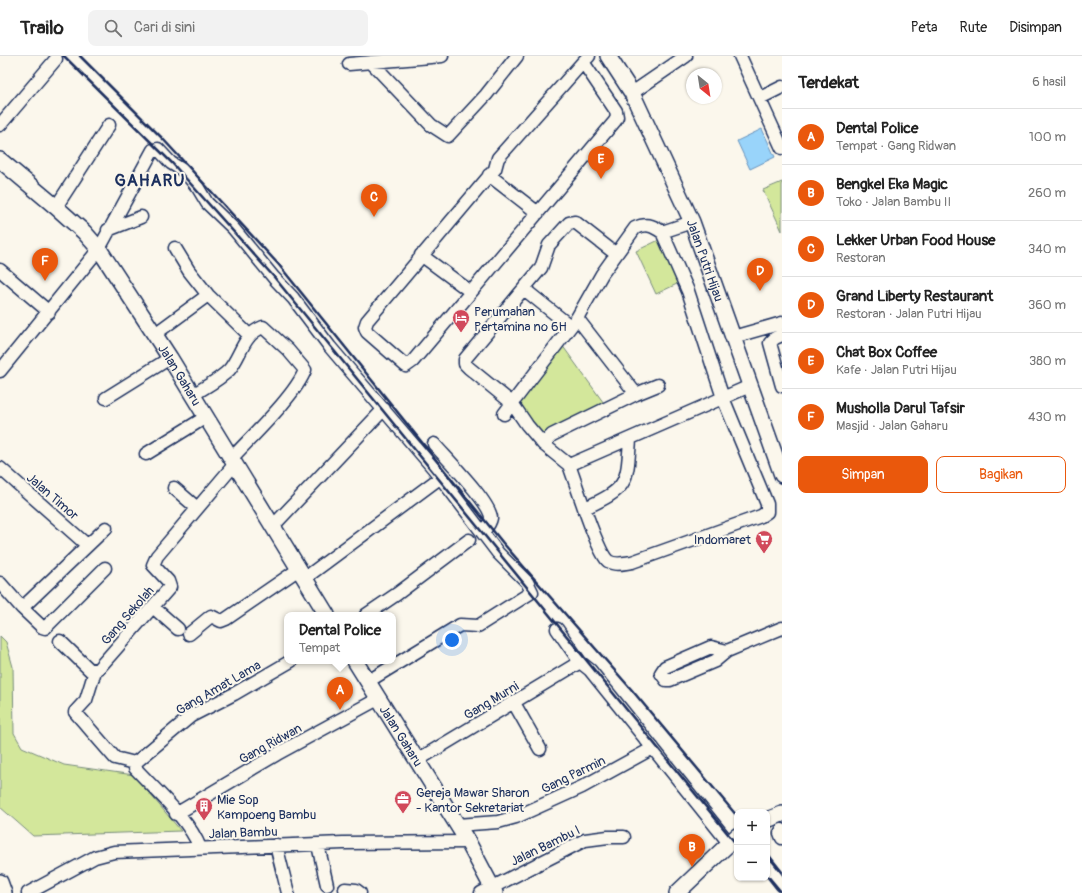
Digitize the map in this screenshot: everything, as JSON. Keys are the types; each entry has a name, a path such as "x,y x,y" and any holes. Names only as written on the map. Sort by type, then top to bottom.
{"main road":[{"name":"Jalan Putri Hijau","path":"608,56 632,93 692,222 782,475"},
{"name":"Jalan Gaharu","path":"0,160 84,232 99,249 170,358 232,462 325,612"},
{"name":"Jalan Gaharu","path":"357,664 461,832 489,891"},
{"path":"770,819 782,814"},
{"path":"677,893 733,840"},
{"path":"0,882 4,893"}],"street":[{"path":"349,64 442,56"},
{"path":"371,62 431,125 448,136 486,95 517,56"},
{"path":"632,93 686,56"},
{"path":"740,56 782,148"},
{"path":"0,125 56,59"},
{"path":"586,59 612,105 617,117 471,292 412,361 406,366 367,332 365,327 367,321 421,255 495,169 498,158 586,59"},
{"path":"760,98 782,87"},
{"path":"56,207 109,125"},
{"path":"0,371 99,249 153,150 158,149 171,163 184,171 198,188 207,203 233,228 274,278 293,298 330,347 441,477 498,553 527,582 532,592 478,626 460,625 368,682"},
{"path":"489,175 538,212"},
{"path":"108,230 142,217"},
{"path":"504,414 512,403 573,322 602,274 635,228 643,225 652,225 662,232 688,292 723,398 767,504 767,512 761,516 632,562 618,564 609,562 604,557 597,544 569,465 543,444 512,403 469,368 465,361 474,348 541,268 549,245 569,223 575,222 616,254"},
{"path":"662,232 692,222"},
{"path":"175,248 189,271 208,295 249,335 230,369 221,377 193,395"},
{"path":"421,255 471,292"},
{"path":"0,270 49,312"},
{"path":"524,289 573,322 636,394"},
{"path":"155,334 208,295"},
{"path":"733,338 782,323"},
{"name":"Gang Sekolah","path":"95,670 168,590 170,584 154,567 154,561 198,508 232,462 281,405 299,382 305,370 263,327 249,335"},
{"path":"782,336 775,338 770,343 782,386"},
{"path":"106,398 170,358"},
{"path":"543,444 552,436 636,394 658,386"},
{"path":"569,465 750,386"},
{"path":"273,526 384,409"},
{"path":"146,454 206,417"},
{"path":"585,508 607,498 620,487 628,476 630,439"},
{"path":"434,444 476,491 491,516 489,525 483,532"},
{"name":"Jalan Timor","path":"2,473 87,545"},
{"path":"153,607 183,632 211,616 221,621 226,619 302,573 441,477"},
{"path":"174,488 198,508"},
{"path":"22,608 106,528"},
{"path":"370,612 469,540"},
{"path":"0,582 22,608 44,628 105,568"},
{"path":"727,651 711,647 665,667 661,673 666,680 670,680 715,661 727,651 782,628"},
{"path":"557,630 580,662 590,670 716,829 733,840"},
{"path":"60,641 90,671 95,670 86,700 75,712 115,758 135,763 135,768 176,814 197,842"},
{"name":"Gang Murni","path":"416,761 580,662"},
{"name":"Gang Amat Lama","path":"135,763 191,716 234,694 286,664"},
{"name":"Gang Ridwan","path":"176,814 378,699"},
{"path":"514,703 540,749"},
{"name":"Gang Parmin","path":"461,832 516,817 582,787 652,748"},
{"path":"782,830 780,833 782,838"},
{"name":"Jalan Bambu","path":"28,893 95,857 106,854 197,842 318,845 461,832"},
{"name":"Jalan Bambu I","path":"489,891 585,840 608,837 624,837"},
{"path":"276,845 288,893"},
{"path":"318,845 327,885"},
{"path":"770,870 782,885"},
{"path":"345,889 356,890 360,893"}],"green space":[{"path":"782,182 782,231 763,190"},
{"path":"659,240 679,283 656,294 636,251"},
{"path":"562,345 606,406 542,436 516,403"},
{"path":"0,636 6,642 13,667 14,733 22,747 64,765 134,775 181,831 33,836 0,807"}],"water":[{"path":"762,129 775,157 750,169 737,141"}],"railway":[{"path":"64,56 172,163 274,277 734,841"},
{"path":"80,56 162,138 279,265 503,543 631,689 734,812"},
{"path":"770,857 782,872"},
{"path":"770,879 782,893"}],"place":[{"name":"Chat Box Coffee","path":"601,179"},
{"name":"Lekker Urban Food House","path":"374,217"},
{"name":"Musholla Darul Tafsir","path":"45,281"},
{"name":"Grand Liberty Restaurant","path":"760,291"},
{"name":"Perumahan Pertamina no 6H","path":"461,333"},
{"name":"Indomaret","path":"764,554"},
{"name":"Dental Police","path":"340,710"},
{"name":"Gereja Mawar Sharon - Kantor Sekretariat","path":"403,814"},
{"name":"Mie Sop Kampoeng Bambu","path":"204,821"},
{"name":"Bengkel Eka Magic","path":"692,867"}],"district":[{"name":"GAHARU","path":"150,180"}]}
